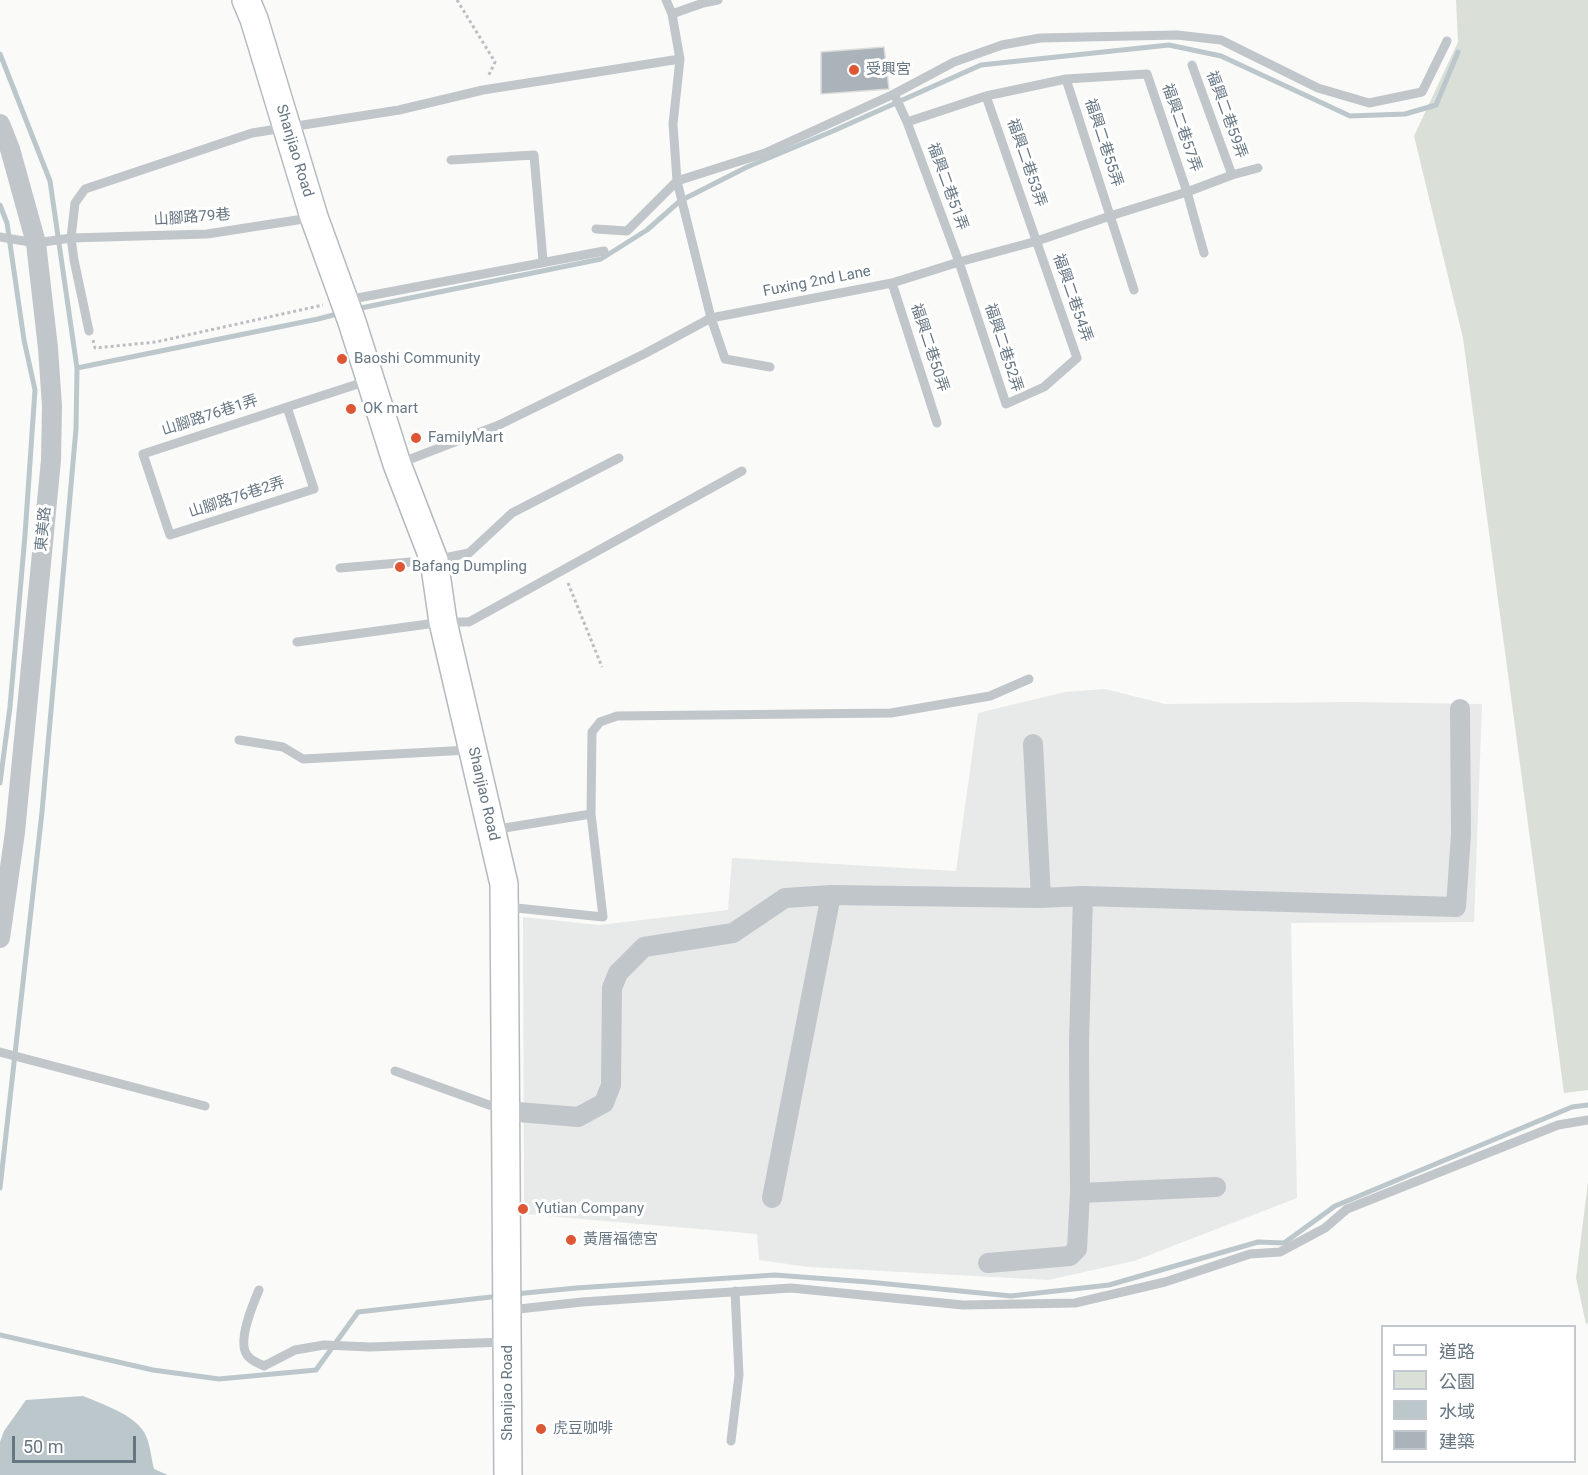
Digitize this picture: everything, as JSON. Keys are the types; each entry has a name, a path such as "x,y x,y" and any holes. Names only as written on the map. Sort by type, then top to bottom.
{"main road":[{"name":"Shanjiao Road","path":"246,0 254,19 314,218 349,311 398,464 434,560 443,622 504,884 508,1475"}],"street":[{"name":"東美路","path":"0,124 10,149 36,243 52,406 51,460 15,832 0,938"},
{"path":"506,1111 578,1117 604,1103 611,1085 612,988 618,973 644,947 733,933 785,898 831,895 1041,898 1083,896 1456,907 1461,834 1460,709"},
{"path":"1033,744 1041,898"},
{"path":"772,1198 831,895"},
{"path":"988,1263 1070,1256 1077,1249 1080,1193 1078,1043 1083,896"},
{"path":"1080,1193 1216,1187"}],"lane":[{"path":"666,0 672,14 680,59 673,124 678,181 711,318 725,359 770,367"},
{"path":"672,14 718,0"},
{"path":"596,229 627,231 678,181 765,153 894,94 954,62 1002,45 1040,38 1176,35 1221,40 1318,88 1369,103 1422,92 1447,41"},
{"path":"89,331 71,238 75,203 85,189 252,133 399,110 483,90 680,59"},
{"name":"福興二巷59弄","path":"1192,65 1232,175"},
{"name":"福興二巷57弄","path":"1066,79 1147,74 1187,192 1204,253"},
{"path":"907,122 986,96 1066,79"},
{"name":"福興二巷55弄","path":"1066,79 1134,290"},
{"name":"福興二巷51弄","path":"894,94 907,122 959,262"},
{"name":"福興二巷53弄","path":"986,96 1037,241"},
{"path":"451,160 534,155 543,261"},
{"name":"Fuxing 2nd Lane","path":"398,464 499,425 646,353 711,318 892,283 1037,241 1258,168"},
{"name":"山腳路79巷","path":"36,243 71,238 207,234 314,218"},
{"path":"0,237 36,243"},
{"name":"福興二巷54弄","path":"1037,241 1077,358 1044,387"},
{"path":"349,311 543,261 604,251"},
{"name":"福興二巷52弄","path":"959,262 1006,404 1044,387"},
{"name":"福興二巷50弄","path":"892,283 937,423"},
{"name":"山腳路76巷1弄","path":"143,454 371,380"},
{"name":"山腳路76巷2弄","path":"143,454 170,535 314,489 287,407"},
{"path":"340,568 434,560 470,553 512,513 619,459"},
{"path":"297,642 443,622 469,622 742,471"},
{"path":"504,906 603,917 591,814 591,732 600,722 616,716 891,713 990,696 1029,678"},
{"path":"239,740 283,747 303,759 473,749"},
{"path":"492,830 591,814"},
{"path":"0,1052 205,1106"},
{"path":"395,1071 506,1111"},
{"path":"508,1311 582,1302 791,1288 963,1305 1075,1303 1165,1282 1250,1254 1280,1252 1325,1228 1347,1209 1558,1125 1588,1120"},
{"path":"259,1290 247,1322 245,1352 254,1362 264,1366 296,1350 324,1345 382,1347 508,1342"},
{"path":"731,1440 739,1375 735,1291"}],"path":[{"path":"457,0 495,62 483,90"},
{"path":"89,331 95,348 156,342 349,311"},
{"path":"563,571 602,667"}],"shaded area":[{"path":"1105,689 1165,704 1351,702 1482,704 1474,922 1291,923 1297,1198 1134,1261 1048,1280 809,1267 759,1260 757,1234 524,1214 523,917 599,925 728,910 732,858 956,871 978,713 1065,692"}],"green space":[{"path":"1456,0 1588,0 1588,1090 1564,1093 1463,338 1414,136 1458,42"},
{"path":"1588,1182 1588,1323 1586,1324 1576,1278"}],"water":[{"path":"83,1396 116,1410 139,1426 148,1440 154,1469 168,1475 0,1475 0,1442 4,1431 26,1400"}],"building":[{"name":"受興宮","path":"884,47 889,89 821,94 821,52"}],"waterway":[{"path":"356,309 601,259 647,230 680,201 747,167 981,65 1169,45 1221,56 1350,116 1405,114 1436,105 1458,52"},
{"path":"0,54 50,181 77,368 76,429 42,812 0,1188"},
{"path":"0,205 7,223 24,340 35,390 10,707 0,783"},
{"path":"77,368 341,313"},
{"path":"515,1294 775,1275 1011,1296 1109,1285 1258,1242 1284,1243 1335,1206 1572,1107 1588,1105"},
{"path":"0,1335 153,1370 219,1379 316,1370 358,1312 500,1296"}],"place":[{"name":"受興宮","path":"854,70"},
{"name":"Baoshi Community","path":"342,359"},
{"name":"OK mart","path":"351,409"},
{"name":"FamilyMart","path":"416,438"},
{"name":"Bafang Dumpling","path":"400,567"},
{"name":"Yutian Company","path":"523,1209"},
{"name":"黃厝福德宮","path":"571,1240"},
{"name":"虎豆咖啡","path":"541,1429"}]}
